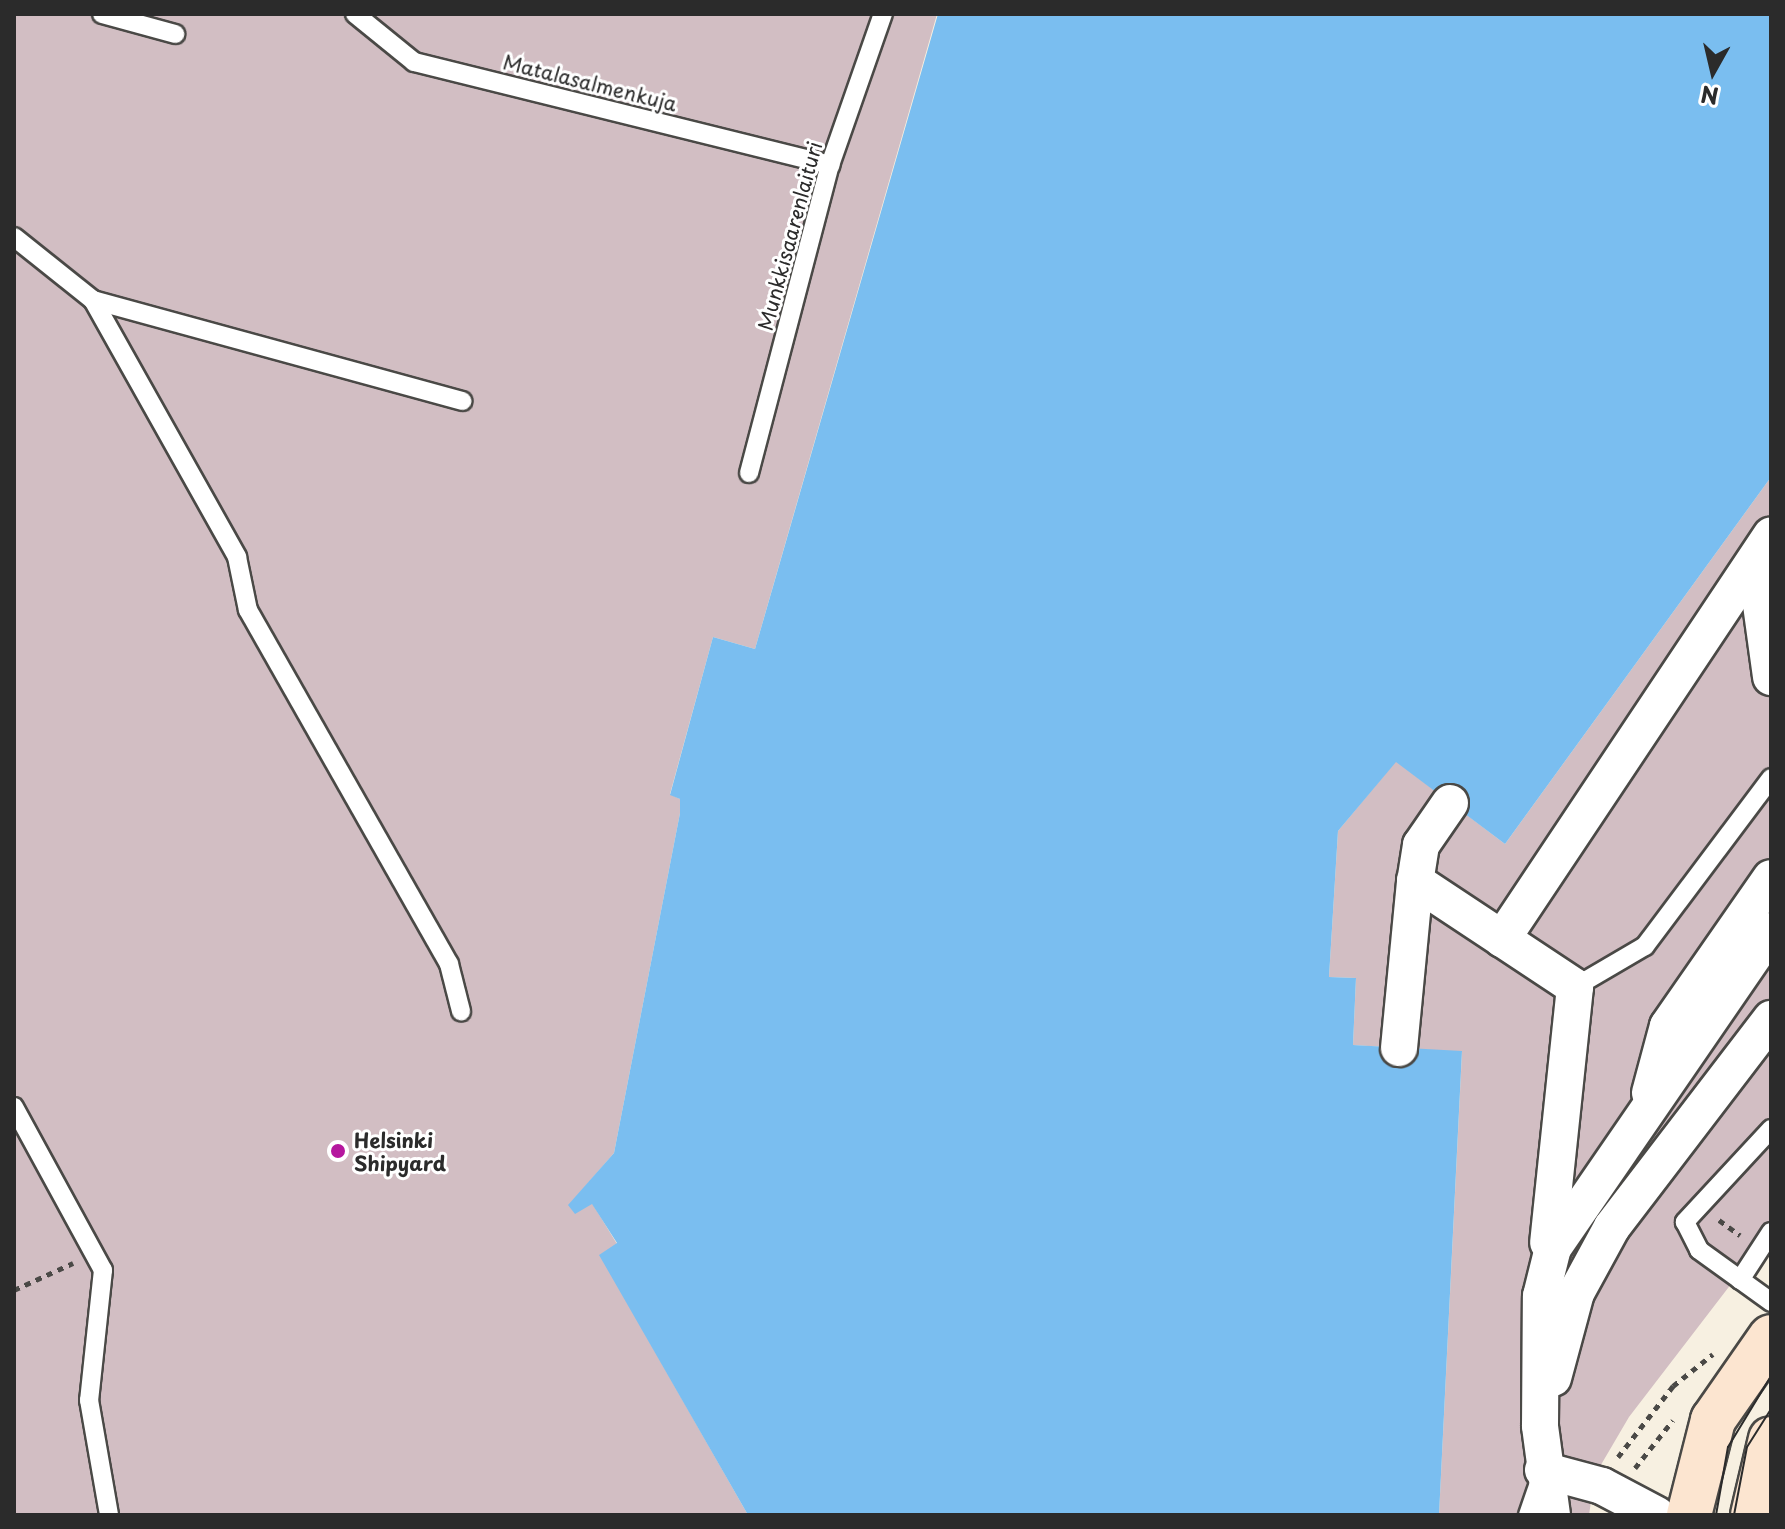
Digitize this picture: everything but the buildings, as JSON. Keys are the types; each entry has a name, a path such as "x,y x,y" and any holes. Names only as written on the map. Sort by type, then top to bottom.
{"main road":[{"path":"1689,1515 1713,1420 1771,1337"},
{"path":"1753,1515 1771,1439"}],"street":[{"path":"1770,537 1759,590 1771,677"},
{"path":"1502,939 1770,537"},
{"path":"1399,1048 1421,845 1450,803"},
{"path":"1648,1103 1668,1026 1771,878"},
{"path":"1415,881 1575,987 1541,1296 1540,1426 1543,1470 1552,1515"},
{"path":"1541,1296 1553,1248 1648,1103 1771,931"},
{"path":"1540,1426 1576,1293 1612,1227 1771,1019"},
{"path":"1543,1470 1602,1486 1657,1515"}],"lane":[{"path":"102,14 175,34"},
{"name":"Matalasalmenkuja","path":"355,14 414,62 830,165"},
{"name":"Munkkisaarenlaituri","path":"749,473 830,165 883,14"},
{"path":"14,237 93,300 237,557 248,610 449,964 461,1011"},
{"path":"93,300 462,401"},
{"path":"1575,987 1645,946 1771,778"},
{"path":"14,1107 103,1270 89,1400 109,1515"},
{"path":"1771,1129 1704,1196 1685,1222 1699,1250 1771,1302"},
{"path":"1740,1280 1771,1232"},
{"path":"1528,1515 1543,1470"}],"path":[{"path":"1704,1196 1720,1222 1760,1248"},
{"path":"14,1290 78,1260"},
{"path":"1609,1470 1673,1386 1718,1352"}],"shaded area":[{"path":"14,14 937,14 755,649 713,637 670,794 680,799 680,813 614,1153 569,1205 592,1203 617,1244 600,1255 748,1515 14,1515"},
{"path":"1771,477 1771,1232 1629,1417 1595,1475 1589,1515 1439,1515 1462,1052 1353,1045 1356,978 1329,977 1338,831 1396,761 1505,844"}],"water":[{"path":"938,14 1771,14 1771,477 1505,844 1396,762 1338,831 1329,977 1356,978 1353,1045 1462,1051 1439,1515 748,1515 599,1255 617,1243 592,1204 575,1214 568,1205 614,1153 680,813 680,799 670,795 713,637 755,649"}],"tram line":[{"path":"1716,1515 1728,1447 1771,1376"},
{"path":"1734,1515 1747,1447 1771,1409"}],"place":[{"name":"Helsinki Shipyard","path":"338,1151"}]}
